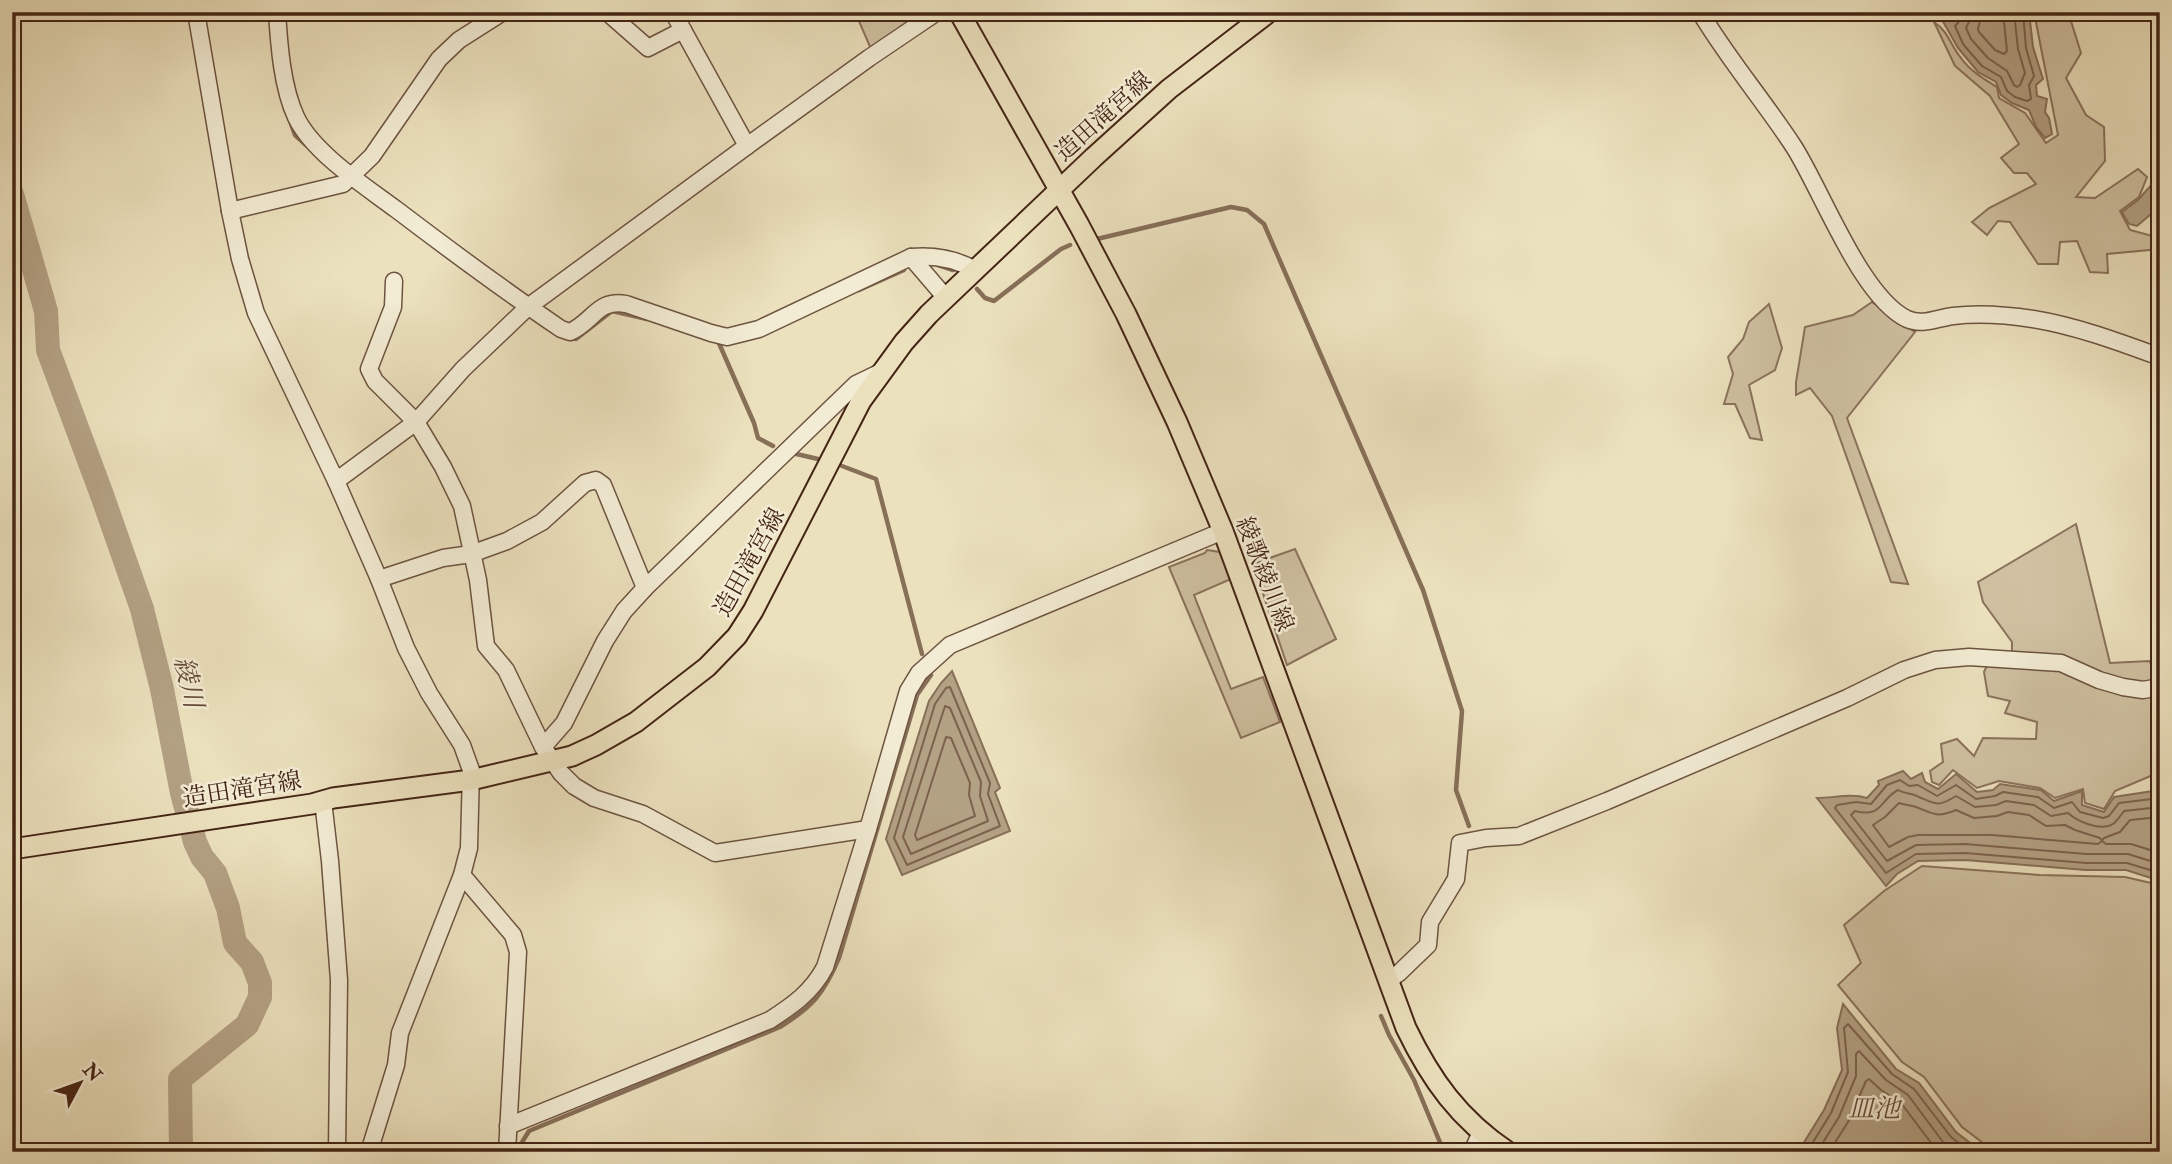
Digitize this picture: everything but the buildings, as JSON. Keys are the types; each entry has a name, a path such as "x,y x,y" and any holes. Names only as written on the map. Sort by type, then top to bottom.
{"main road":[{"name":"綾歌綾川線","path":"959,12 1079,225 1177,422 1223,531 1406,1028 1450,1101 1482,1132 1508,1152"},
{"name":"造田滝宮線","path":"12,849 471,780 549,754 596,746 636,722 708,667 737,636 765,591 861,401 912,333 1059,190 1169,89 1269,12"}],"street":[{"path":"196,12 230,211 240,259 256,313 336,481 406,648 429,693 461,745 471,770 469,848 462,875 400,1033 396,1065 369,1152"},
{"path":"276,12 284,75 295,115 310,140 352,176 561,329 570,331 579,327 606,305 614,302 727,337 760,329 911,257 929,256 964,264 975,270"},
{"path":"230,211 342,184 372,156 439,59 459,40 503,12"},
{"path":"607,12 648,48 683,30"},
{"path":"673,12 747,146"},
{"path":"336,481 416,422 463,369 528,307 747,146 937,12"},
{"path":"1700,12 1794,148 1867,282 1888,305 1907,319 1924,323 1952,316 1982,315 2033,319 2081,331 2160,357"},
{"path":"911,257 946,298"},
{"path":"394,281 393,307 369,369 375,381 416,422 462,506 478,580 486,646 506,670 561,773 594,798 643,814 715,853 868,829"},
{"path":"549,754 605,641 624,611 645,587 856,384 881,372"},
{"path":"379,579 443,558 471,554 507,541 541,522 585,483 596,480 603,485 645,587"},
{"path":"508,1126 770,1020 808,992 824,967 908,691 919,673 950,645 967,637 1223,531"},
{"path":"1389,980 1428,945 1430,922 1456,879 1460,843 1519,835 1557,821 1847,698 1904,670 1935,660 1969,657 2061,663 2099,680 2123,687 2143,690 2160,687"},
{"path":"323,801 339,980 337,1152"},
{"path":"462,875 513,934 518,952 507,1152"},
{"path":"1472,1152 1482,1132"}],"shaded area":[{"path":"855,12 927,12 871,49"},
{"path":"2034,12 2066,12 2070,18 2081,53 2066,78 2086,115 2104,127 2105,161 2076,197 2095,198 2138,169 2147,177 2139,197 2120,211 2130,230 2160,238 2160,249 2107,254 2108,273 2090,272 2077,241 2060,242 2058,264 2038,264 2010,222 1998,221 1987,235 1972,222 1989,208 2036,184 2027,173 2014,173 2001,158 2019,144 1990,96 1955,66 1934,22 1943,30 1965,63 1997,87 1999,98 2025,113 2046,143 2058,135"},
{"path":"1872,302 1915,332 1847,418 1908,584 1891,582 1832,416 1810,388 1796,395 1805,327 1853,315"},
{"path":"1769,304 1782,348 1775,370 1749,385 1762,440 1750,438 1735,404 1724,404 1733,374 1728,357 1743,339 1749,322"},
{"path":"2076,524 2110,663 2149,661 2160,674 2160,772 2115,791 2104,809 2085,803 2083,789 2055,798 2040,788 1999,781 1977,788 1953,770 1939,785 1932,782 1930,771 1943,762 1941,744 1957,739 1974,756 1983,738 2036,739 2037,722 2005,713 2010,701 1988,696 1984,672 1992,655 2012,655 2012,642 1983,602 1978,582"},
{"path":"1295,549 1336,639 1287,665 1253,564"},
{"path":"1207,550 1220,552 1231,579 1194,595 1231,689 1263,677 1280,722 1241,738 1169,567"},
{"path":"1922,866 2040,875 2125,877 2160,885 2160,1152 1995,1152 1962,1127 1924,1077 1902,1062 1838,985 1861,963 1844,925 1884,891"}],"water":[{"path":"1960,12 2029,12 2033,47 2043,79 2036,85 2037,96 2047,99 2045,112 2052,134 2045,138 2036,127 2029,110 2001,95 1996,82 1978,72 1958,48 1941,18 1950,18"},
{"path":"2153,183 2157,184 2160,190 2157,209 2137,226 2129,224 2122,212 2138,200"},
{"path":"952,671 1000,788 995,792 1010,831 902,875 886,839 929,701"},
{"path":"1903,771 1911,779 1922,773 1925,782 1938,789 1956,774 1977,792 1993,790 2000,784 2041,790 2054,801 2082,791 2082,805 2104,812 2114,797 2160,790 2160,881 2126,870 2085,870 1965,860 1918,861 1897,874 1886,886 1817,798 1867,798 1879,785 1878,781"},
{"name":"皿池","path":"1843,1004 1896,1069 1919,1083 1956,1132 1982,1152 1798,1152 1824,1110 1842,1070 1837,1028"}],"waterway":[{"path":"289,118 295,135 306,145"},
{"name":"綾川","path":"12,194 46,311 48,350 142,609 195,842 202,857 215,873 228,908 235,943 252,962 260,983 260,997 247,1025 180,1079 181,1152"},
{"path":"1097,239 1231,207 1247,210 1264,224 1423,590 1462,711 1456,790 1469,826"},
{"path":"977,289 985,298 994,301 1061,249 1070,245"},
{"path":"938,265 953,270"},
{"path":"859,290 904,270"},
{"path":"568,338 576,339 612,311 647,319"},
{"path":"718,341 758,438 773,446"},
{"path":"792,453 818,459"},
{"path":"842,466 876,479 922,654"},
{"path":"516,1152 529,1131 780,1027 801,1013 816,998 839,958 917,695 931,675"},
{"path":"1381,1016 1414,1080 1444,1152"}]}
